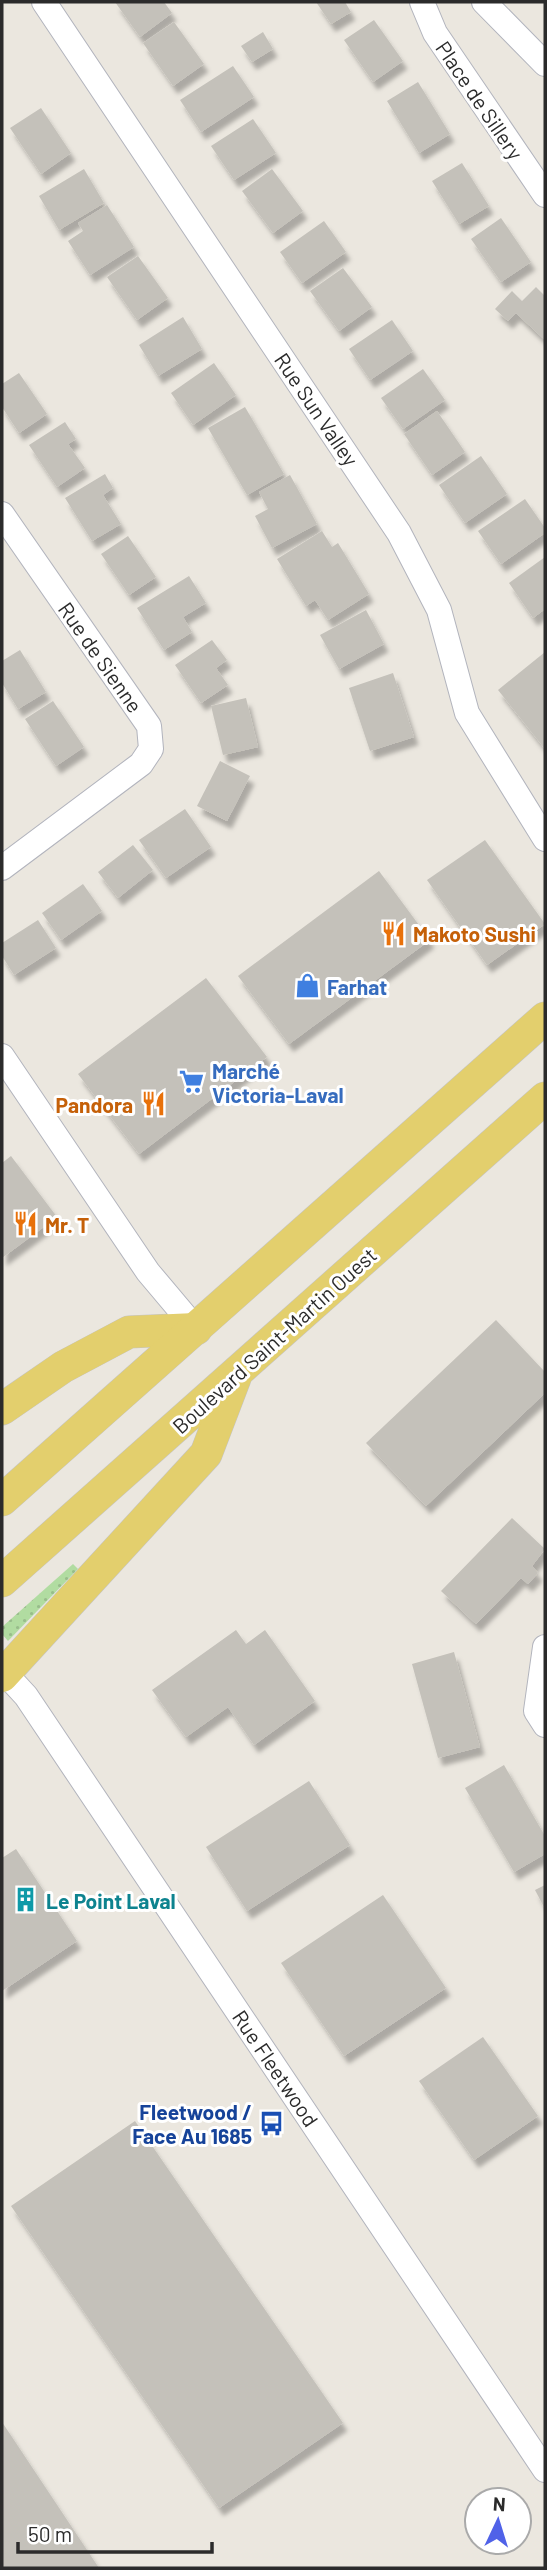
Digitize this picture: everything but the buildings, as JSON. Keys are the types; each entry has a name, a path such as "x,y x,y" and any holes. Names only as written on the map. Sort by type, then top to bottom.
{"main road":[{"path":"2,1500 545,1018"},
{"name":"Boulevard Saint-Martin Ouest","path":"2,1581 545,1098"},
{"path":"2,1409 63,1367 129,1332 196,1329"},
{"path":"3,1673 206,1454 237,1372"}],"street":[{"name":"Rue Sun Valley","path":"44,2 399,533 439,610 467,713 545,839"},
{"name":"Place de Sillery","path":"422,2 435,33 545,195"},
{"path":"484,2 545,64"},
{"name":"Rue de Sienne","path":"2,514 149,726 151,749 141,764 2,868"},
{"path":"2,1056 148,1272 196,1329"},
{"path":"545,1647 536,1711 545,1725"},
{"name":"Rue Fleetwood","path":"3,1673 26,1696 545,2470"}],"green space":[{"path":"73,1564 78,1569 8,1641 2,1634 2,1627"}],"place":[{"name":"Makoto Sushi","path":"393,933"},
{"name":"Farhat","path":"307,986"},
{"name":"Marché Victoria-Laval","path":"192,1082"},
{"name":"Pandora","path":"153,1104"},
{"name":"Mr. T","path":"25,1224"},
{"name":"Le Point Laval","path":"26,1900"},
{"name":"Fleetwood / Face Au 1685","path":"272,2123"}]}
